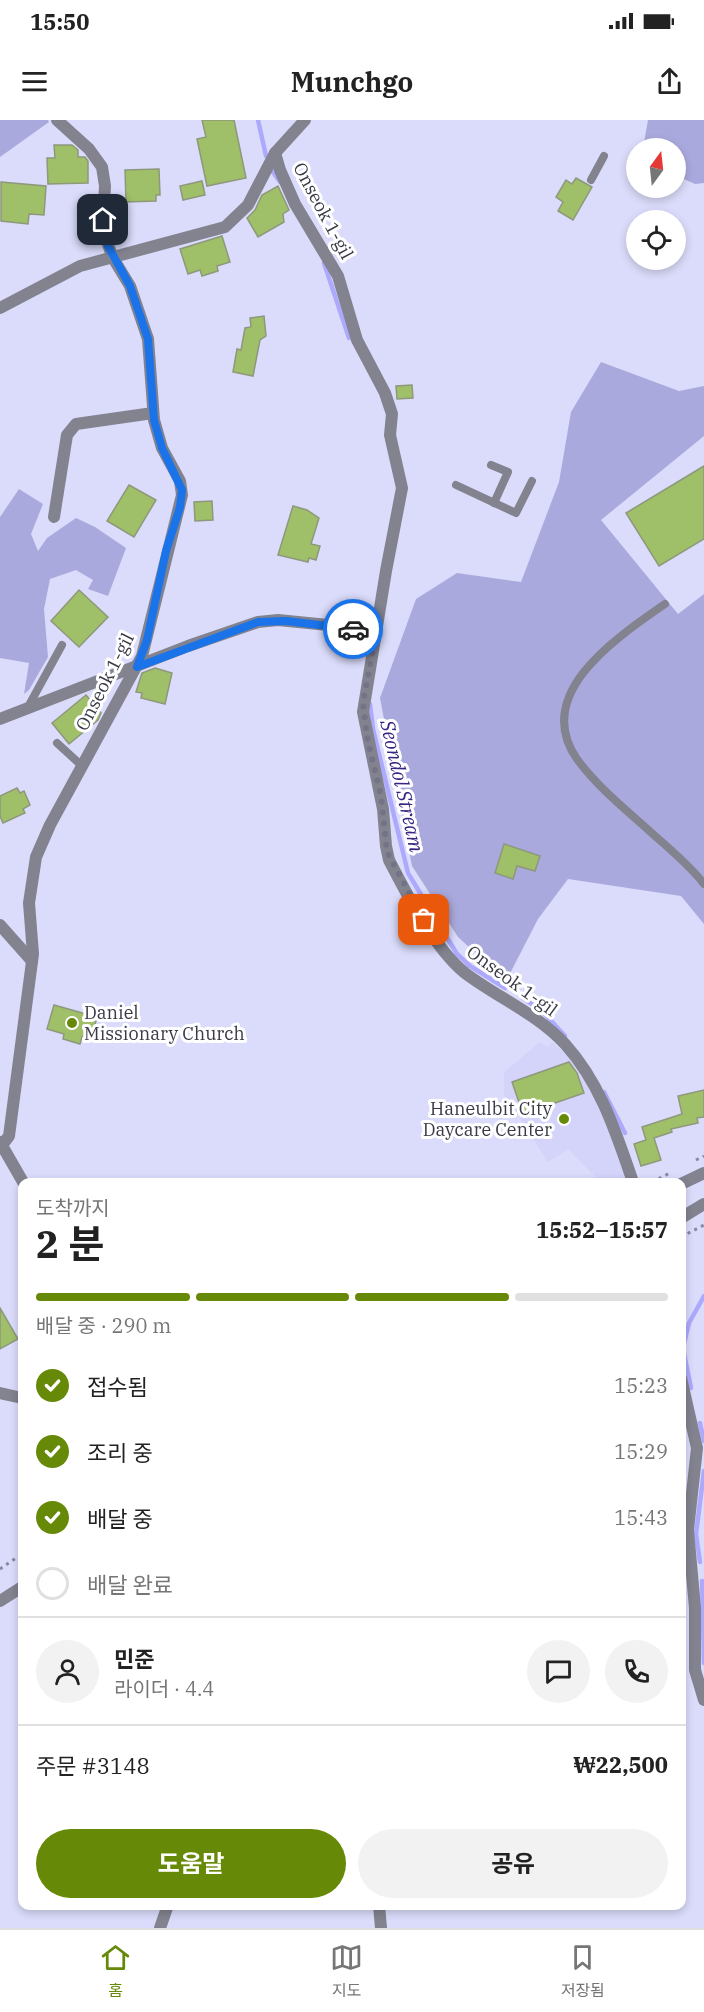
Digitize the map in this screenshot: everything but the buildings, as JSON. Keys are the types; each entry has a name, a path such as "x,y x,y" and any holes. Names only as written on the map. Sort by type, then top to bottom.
{"street":[{"path":"0,308 80,266 113,258 103,220 105,186 102,167 90,149 57,120"},
{"path":"275,153 305,120"},
{"name":"Onseok 1-gil","path":"21,1178 1,1144 9,1136 32,961 29,903 36,857 82,766 137,667 147,640 166,551 182,495 180,482 162,448 153,412 152,365 148,339 130,286 113,258 225,227 248,205 275,153"},
{"name":"Onseok 1-gil","path":"275,153 295,204 338,276 357,340 385,393 392,414 390,435 402,488 363,712 370,757 381,796 389,860 439,945 458,966 537,1019 575,1057 601,1097 631,1178"},
{"path":"54,517 67,435 76,424 153,412"},
{"path":"0,719 244,625 265,621 328,625 376,634"},
{"path":"0,925 32,961"},
{"path":"686,1182 704,1173"},
{"path":"686,1215 704,1204"},
{"path":"0,1393 18,1397"},
{"path":"686,1400 697,1448 688,1530 695,1608 695,1670 704,1700"},
{"path":"0,1601 18,1590"},
{"path":"160,1928 166,1910"},
{"path":"379,1910 381,1928"}],"lane":[{"path":"591,180 604,156"},
{"path":"491,465 508,472 494,503"},
{"path":"456,485 516,513 532,481"},
{"path":"665,604 627,631 585,671 568,700 565,728 573,752 594,778 704,884"},
{"path":"27,709 62,645"},
{"path":"57,743 82,766"}],"path":[{"path":"686,1235 704,1225"},
{"path":"0,1569 18,1557"}],"shaded area":[{"path":"0,120 48,120 49,122 0,157"},
{"path":"648,120 704,120 704,183 695,184 686,180 686,138 645,138"},
{"path":"601,362 679,391 704,386 704,436 601,520 678,614 704,594 704,924 681,896 568,879 538,919 506,981 458,937 412,866 380,698 416,599 457,573 521,582 559,482 571,412"},
{"path":"19,489 43,504 31,534 38,551 47,538 76,518 95,527 126,548 108,596 88,589 93,580 76,570 50,579 44,609 48,657 29,690 24,694 29,663 0,658 0,517"},
{"name":"Haneulbit City Daycare Center","path":"540,1042 548,1047 552,1042 580,1067 629,1173 622,1178 596,1178 568,1149 548,1162 504,1094 504,1072"}],"waterway":[{"name":"Seondol Stream","path":"258,120 266,156"},
{"name":"Seondol Stream","path":"273,172 280,182"},
{"name":"Seondol Stream","path":"324,263 349,338"},
{"name":"Seondol Stream","path":"370,704 373,729 408,873 457,954 470,966 505,988"},
{"name":"Seondol Stream","path":"523,998 543,1012 565,1036"},
{"name":"Seondol Stream","path":"604,1092 625,1133"},
{"path":"686,1336 689,1323 704,1296"},
{"name":"Seondol Stream","path":"686,1364 691,1388"},
{"name":"Seondol Stream","path":"700,1423 704,1441"},
{"name":"Seondol Stream","path":"700,1562 696,1534 704,1471"},
{"name":"Seondol Stream","path":"702,1581 704,1663"}],"way so far":[{"path":"353,629 376,634 363,703 367,737 381,796 389,860 424,920"}],"place":[{"name":"Daniel Missionary Church","path":"72,1023"},
{"name":"Haneulbit City Daycare Center","path":"564,1119"}],"route":[{"path":"103,220 108,246 130,286 148,339 152,365 151,390 154,420 162,448 182,490 182,499 166,551 152,621 137,667 244,625 258,622 286,621 353,629"}]}
